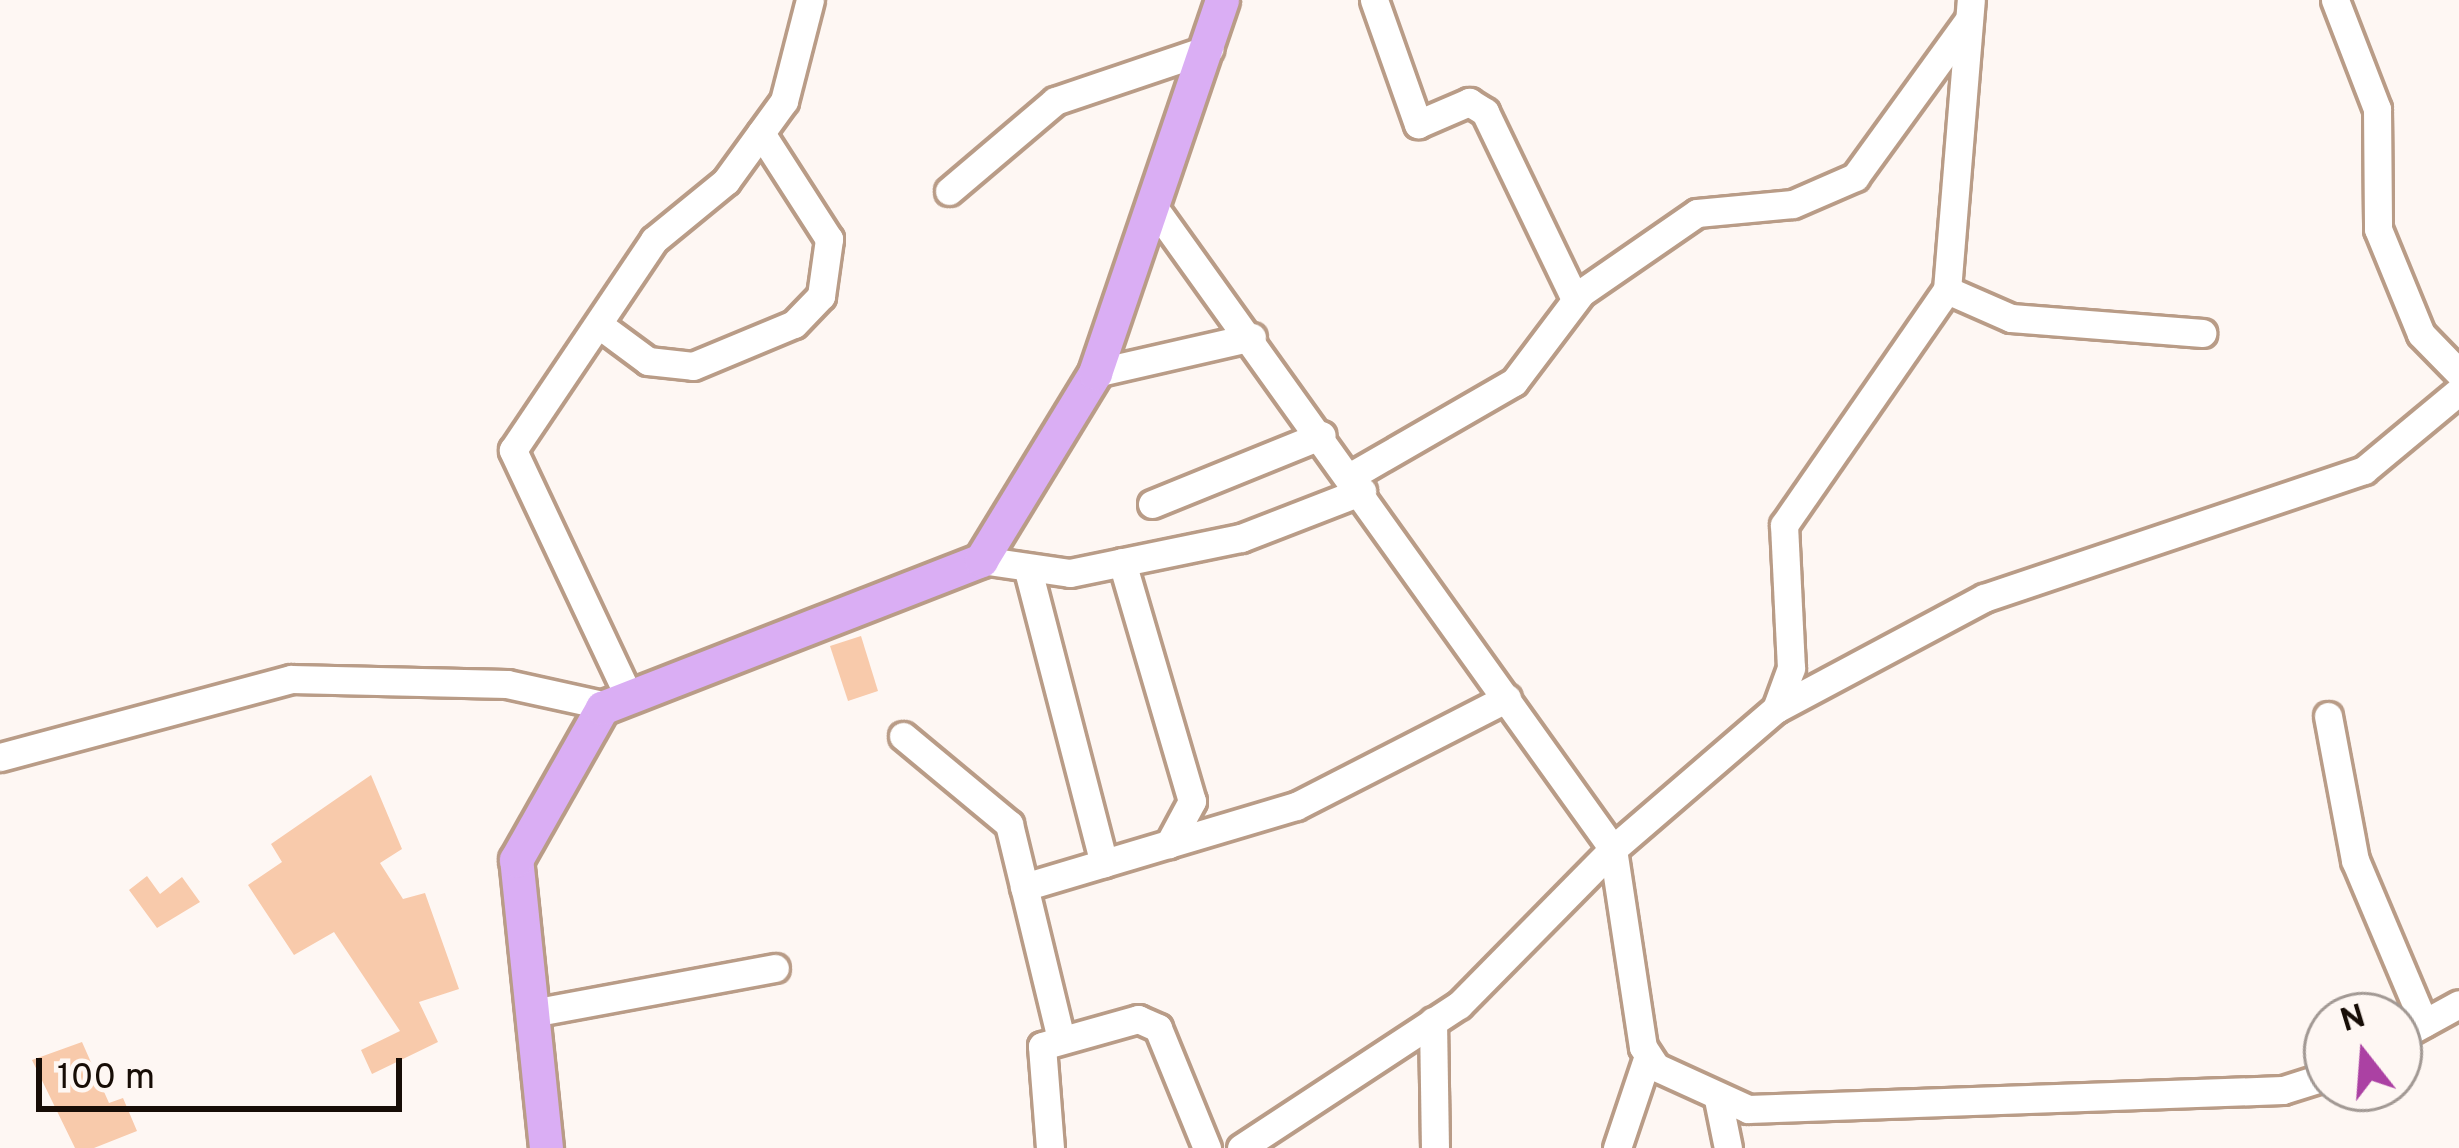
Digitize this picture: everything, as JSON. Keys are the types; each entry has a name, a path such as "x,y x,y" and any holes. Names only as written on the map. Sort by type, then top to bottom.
{"main road":[{"path":"546,1148 516,860 618,701 981,560 1095,373 1155,209 1222,0"}],"street":[{"path":"618,701 511,456 602,327 654,240 720,187 761,133 799,70 810,0"},
{"path":"1374,0 1418,124 1469,102 1484,112 1575,299"},
{"path":"2335,0 2377,109 2378,229 2421,334 2459,373"},
{"path":"981,560 1028,570 1122,562 1241,538 1356,484 1514,382 1575,299 1709,208 1793,204 1855,177 1971,9"},
{"path":"1776,709 1791,668 1784,524 1947,290 1971,9"},
{"path":"949,191 1055,101 1209,49"},
{"path":"602,327 648,361 693,366 794,324 821,296 829,239 761,133"},
{"path":"1155,209 1252,337 1613,848 1648,1059 1617,1148"},
{"path":"1947,290 2011,318 2202,333"},
{"path":"1095,373 1252,337"},
{"path":"1240,1148 1433,1021 1613,848 1776,709 1984,598 2364,470 2459,391"},
{"path":"1152,504 1322,435"},
{"path":"1122,562 1192,801 1169,844"},
{"path":"1028,570 1104,863"},
{"path":"0,757 290,680 507,684 618,701"},
{"path":"1024,887 1296,806 1507,698"},
{"path":"2328,716 2355,860 2424,1023 2459,1004"},
{"path":"903,736 1002,813 1061,1040"},
{"path":"532,1012 775,968"},
{"path":"1433,1021 1435,1148"},
{"path":"1050,1148 1038,1059 1061,1040 1152,1023 1207,1148"},
{"path":"1648,1059 1718,1099 1748,1109 2190,1093 2303,1079"},
{"path":"1718,1099 1728,1148"}],"building":[{"path":"861,636 878,691 848,701 830,646"},
{"path":"371,775 402,849 380,863 403,899 425,893 459,989 419,1002 438,1042 372,1074 361,1050 400,1031 334,932 294,955 248,885 282,862 271,844"},
{"path":"147,876 160,894 182,877 200,902 157,928 129,890"},
{"path":"82,1042 109,1103 123,1098 137,1131 94,1148 75,1148 32,1060"}]}
